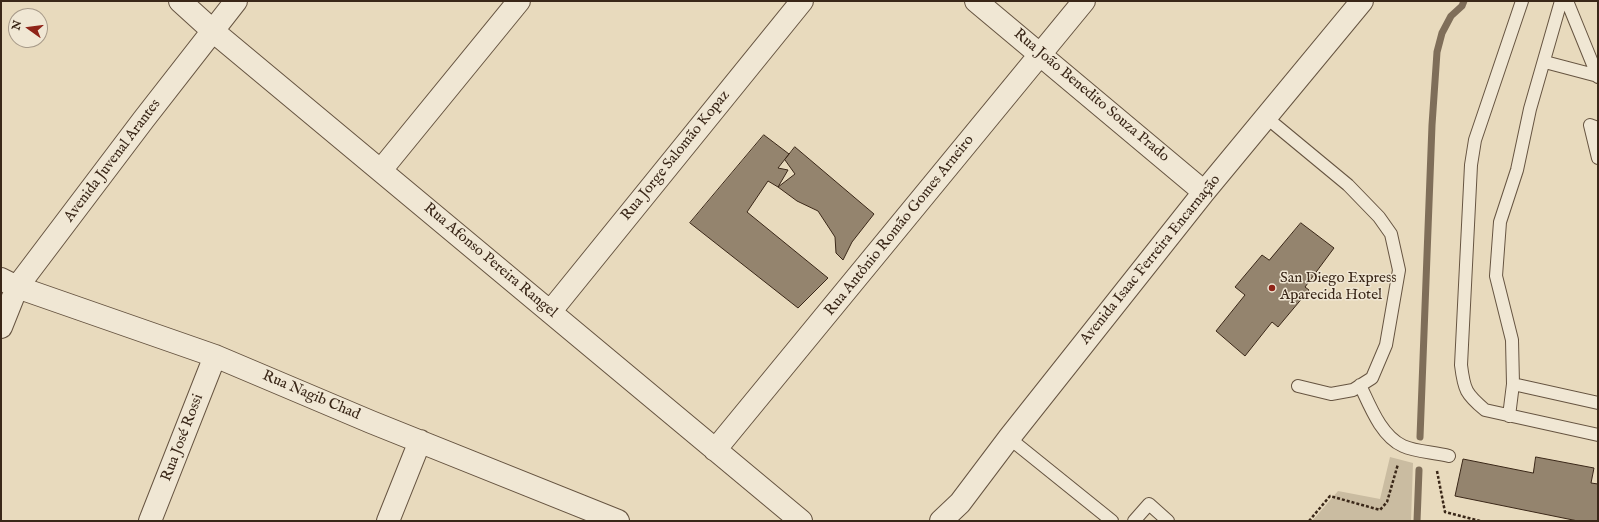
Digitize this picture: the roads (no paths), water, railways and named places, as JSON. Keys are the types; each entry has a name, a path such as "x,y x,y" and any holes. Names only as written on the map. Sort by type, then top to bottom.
{"street":[{"name":"Rua Afonso Pereira Rangel","path":"180,1 213,31 801,521"},
{"name":"Avenida Juvenal Arantes","path":"1,327 9,283 144,119 236,1"},
{"path":"381,170 519,1"},
{"name":"Rua Jorge Salomão Kopaz","path":"550,312 802,1"},
{"name":"Rua João Benedito Souza Prado","path":"976,1 1204,192"},
{"name":"Rua Antônio Romão Gomes Arneiro","path":"715,450 1084,1"},
{"name":"Avenida Isaac Ferreira Encarnação","path":"941,521 960,503 1009,438 1204,192 1267,118 1362,1"},
{"name":"Rua Nagib Chad","path":"9,283 215,356 618,521"},
{"name":"Rua José Rossi","path":"150,521 215,356"},
{"path":"388,521 420,441"}],"lane":[{"path":"1522,1 1475,140 1472,159 1461,365 1463,386 1471,398 1485,410 1598,435"},
{"path":"1508,416 1513,384 1512,340 1496,276 1500,222 1517,170 1530,109 1545,62 1561,1"},
{"path":"1567,1 1598,77"},
{"path":"1545,62 1598,77"},
{"path":"1267,118 1348,185 1379,217 1391,234 1399,270 1386,346 1372,378 1353,390 1331,394 1298,386"},
{"path":"1598,128 1590,125 1598,158"},
{"path":"1513,384 1598,403"},
{"path":"1360,386 1376,418 1394,441 1401,445 1448,456"},
{"path":"1009,438 1112,521"},
{"path":"1134,521 1148,504 1168,521"}],"waterway":[{"path":"1420,437 1432,125 1437,52 1442,33 1451,16 1462,6 1464,1"},
{"path":"1417,521 1419,470"}],"place":[{"name":"San Diego Express Aparecida Hotel","path":"1272,288"}]}
